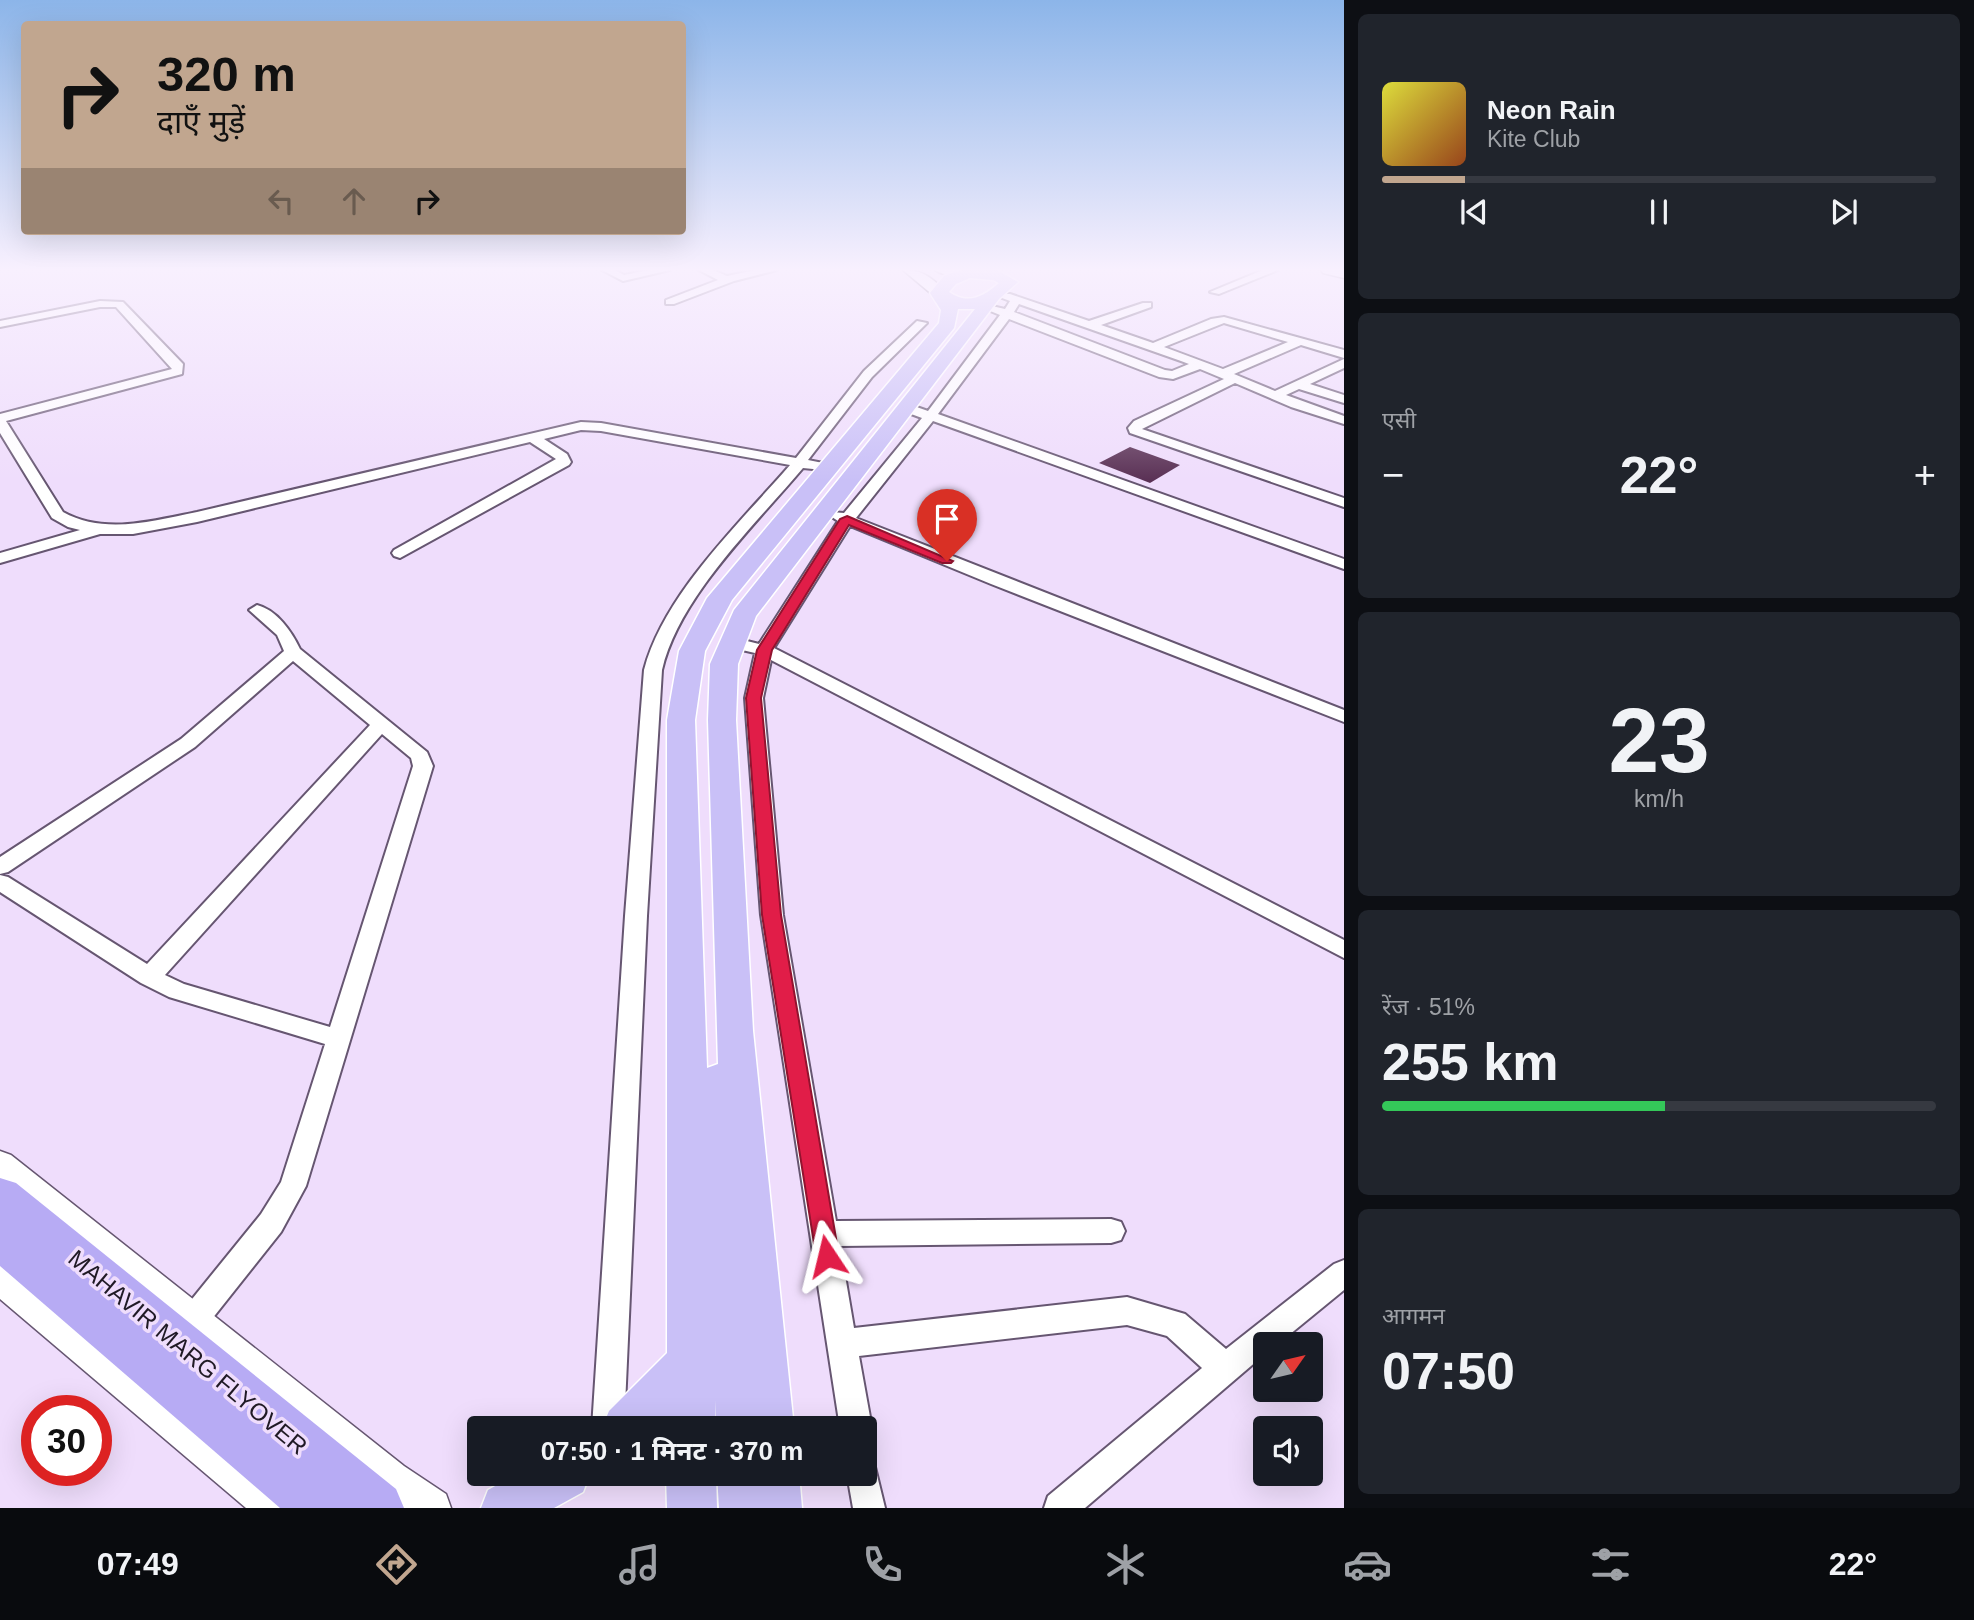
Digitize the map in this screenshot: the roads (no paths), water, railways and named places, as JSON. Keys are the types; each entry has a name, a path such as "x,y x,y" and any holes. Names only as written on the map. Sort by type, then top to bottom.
{"highway":[{"name":"MAHAVIR MARG FLYOVER","path":"0,1197 377,1508"},
{"name":"MAHAVIR MARG FLYOVER","path":"0,1238 321,1508"}],"main road":[{"path":"691,1416 681,720 692,651 720,598 814,466 933,340"},
{"path":"739,1416 713,1000 704,761 722,662 743,615 836,515 919,412 963,340"},
{"path":"722,662 734,1031 768,1416"},
{"path":"638,1416 690,1362"},
{"path":"506,1508 544,1486"},
{"path":"691,1486 692,1508"},
{"path":"743,1486 744,1508"},
{"path":"775,1486 777,1508"}],"street":[{"path":"154,340 179,367 178,371 0,420 57,515 73,524 100,529 133,529 197,517 567,428 601,427 814,466"},
{"path":"609,1416 636,916 653,670 658,650 685,598 814,466 868,374 903,340"},
{"path":"1098,340 1163,374 1173,375 1202,364"},
{"path":"1134,340 1230,375 1276,396 1344,419"},
{"path":"1154,347 1170,340"},
{"path":"1344,354 1301,341 1230,375 1135,428 1137,433 1344,503"},
{"path":"1276,396 1344,363"},
{"path":"1300,385 1344,399"},
{"path":"919,412 1344,564"},
{"path":"400,553 564,462 562,457 530,436"},
{"path":"854,1416 772,915 754,698 764,650 836,515 997,581 1344,716"},
{"path":"0,558 100,529"},
{"path":"194,1319 271,1223 287,1197 423,765 420,756 293,652 284,633 257,610"},
{"path":"722,662 764,650 1344,950"},
{"path":"0,867 188,743 293,652"},
{"path":"149,977 380,725"},
{"path":"0,882 149,977 177,991 337,1038"},
{"path":"0,1164 391,1479 432,1508"},
{"path":"824,1234 1111,1231"},
{"path":"1060,1508 1225,1368 1344,1273"},
{"path":"0,1278 276,1508"},
{"path":"842,1344 1127,1311 1175,1324 1225,1368"},
{"path":"865,1486 869,1508"}]}
